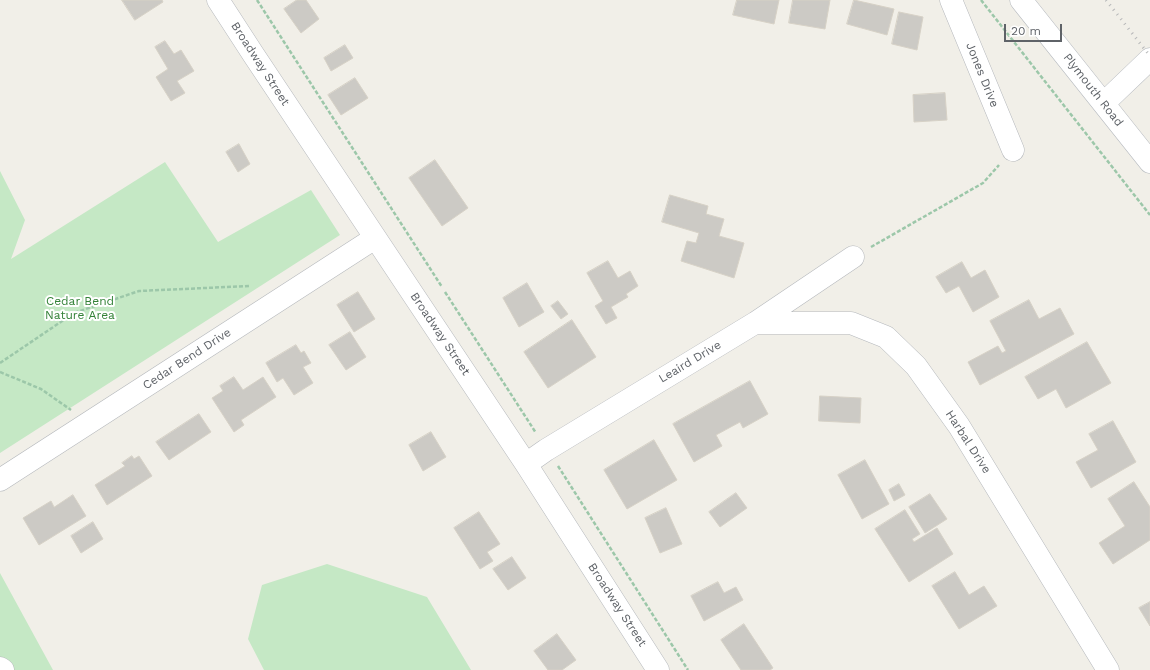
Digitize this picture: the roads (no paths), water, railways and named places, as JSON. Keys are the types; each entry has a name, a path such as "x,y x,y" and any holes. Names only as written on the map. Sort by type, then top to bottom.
{"street":[{"name":"Broadway Street","path":"218,0 526,464 658,670"},
{"name":"Jones Drive","path":"952,0 1013,150"},
{"name":"Plymouth Road","path":"1021,0 1150,162"},
{"path":"1104,103 1150,58"},
{"name":"Cedar Bend Drive","path":"0,480 375,238"},
{"name":"Leaird Drive","path":"526,464 546,450 755,323 853,257"},
{"name":"Harbal Drive","path":"755,323 851,323 886,337 916,366 960,426 1108,670"}],"railway":[{"path":"1106,0 1150,56"}],"park label":[{"name":"Cedar Bend Nature Area","path":"80,308"}]}
